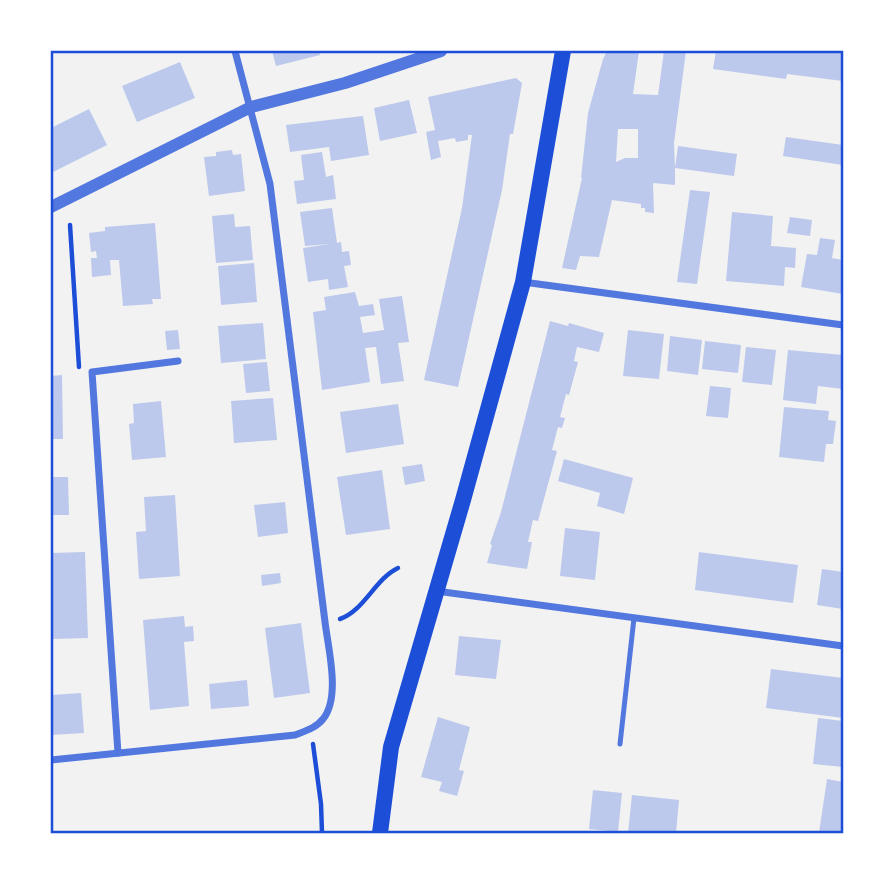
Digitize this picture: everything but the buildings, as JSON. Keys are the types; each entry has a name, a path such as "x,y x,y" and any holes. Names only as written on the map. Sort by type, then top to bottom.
{"main road":[{"path":"380,833 391,747 523,282 563,51"}],"street":[{"path":"51,760 295,735 313,728 324,718 333,692 270,184 235,51"},
{"path":"51,207 251,107 345,83 441,51"},
{"path":"523,282 843,325"},
{"path":"118,753 92,372 178,361"},
{"path":"436,591 843,646"}],"lane":[{"path":"620,744 634,618"}],"path":[{"path":"70,225 79,373"},
{"path":"340,619 349,615 386,574 398,568"},
{"path":"313,738 322,833"}]}
